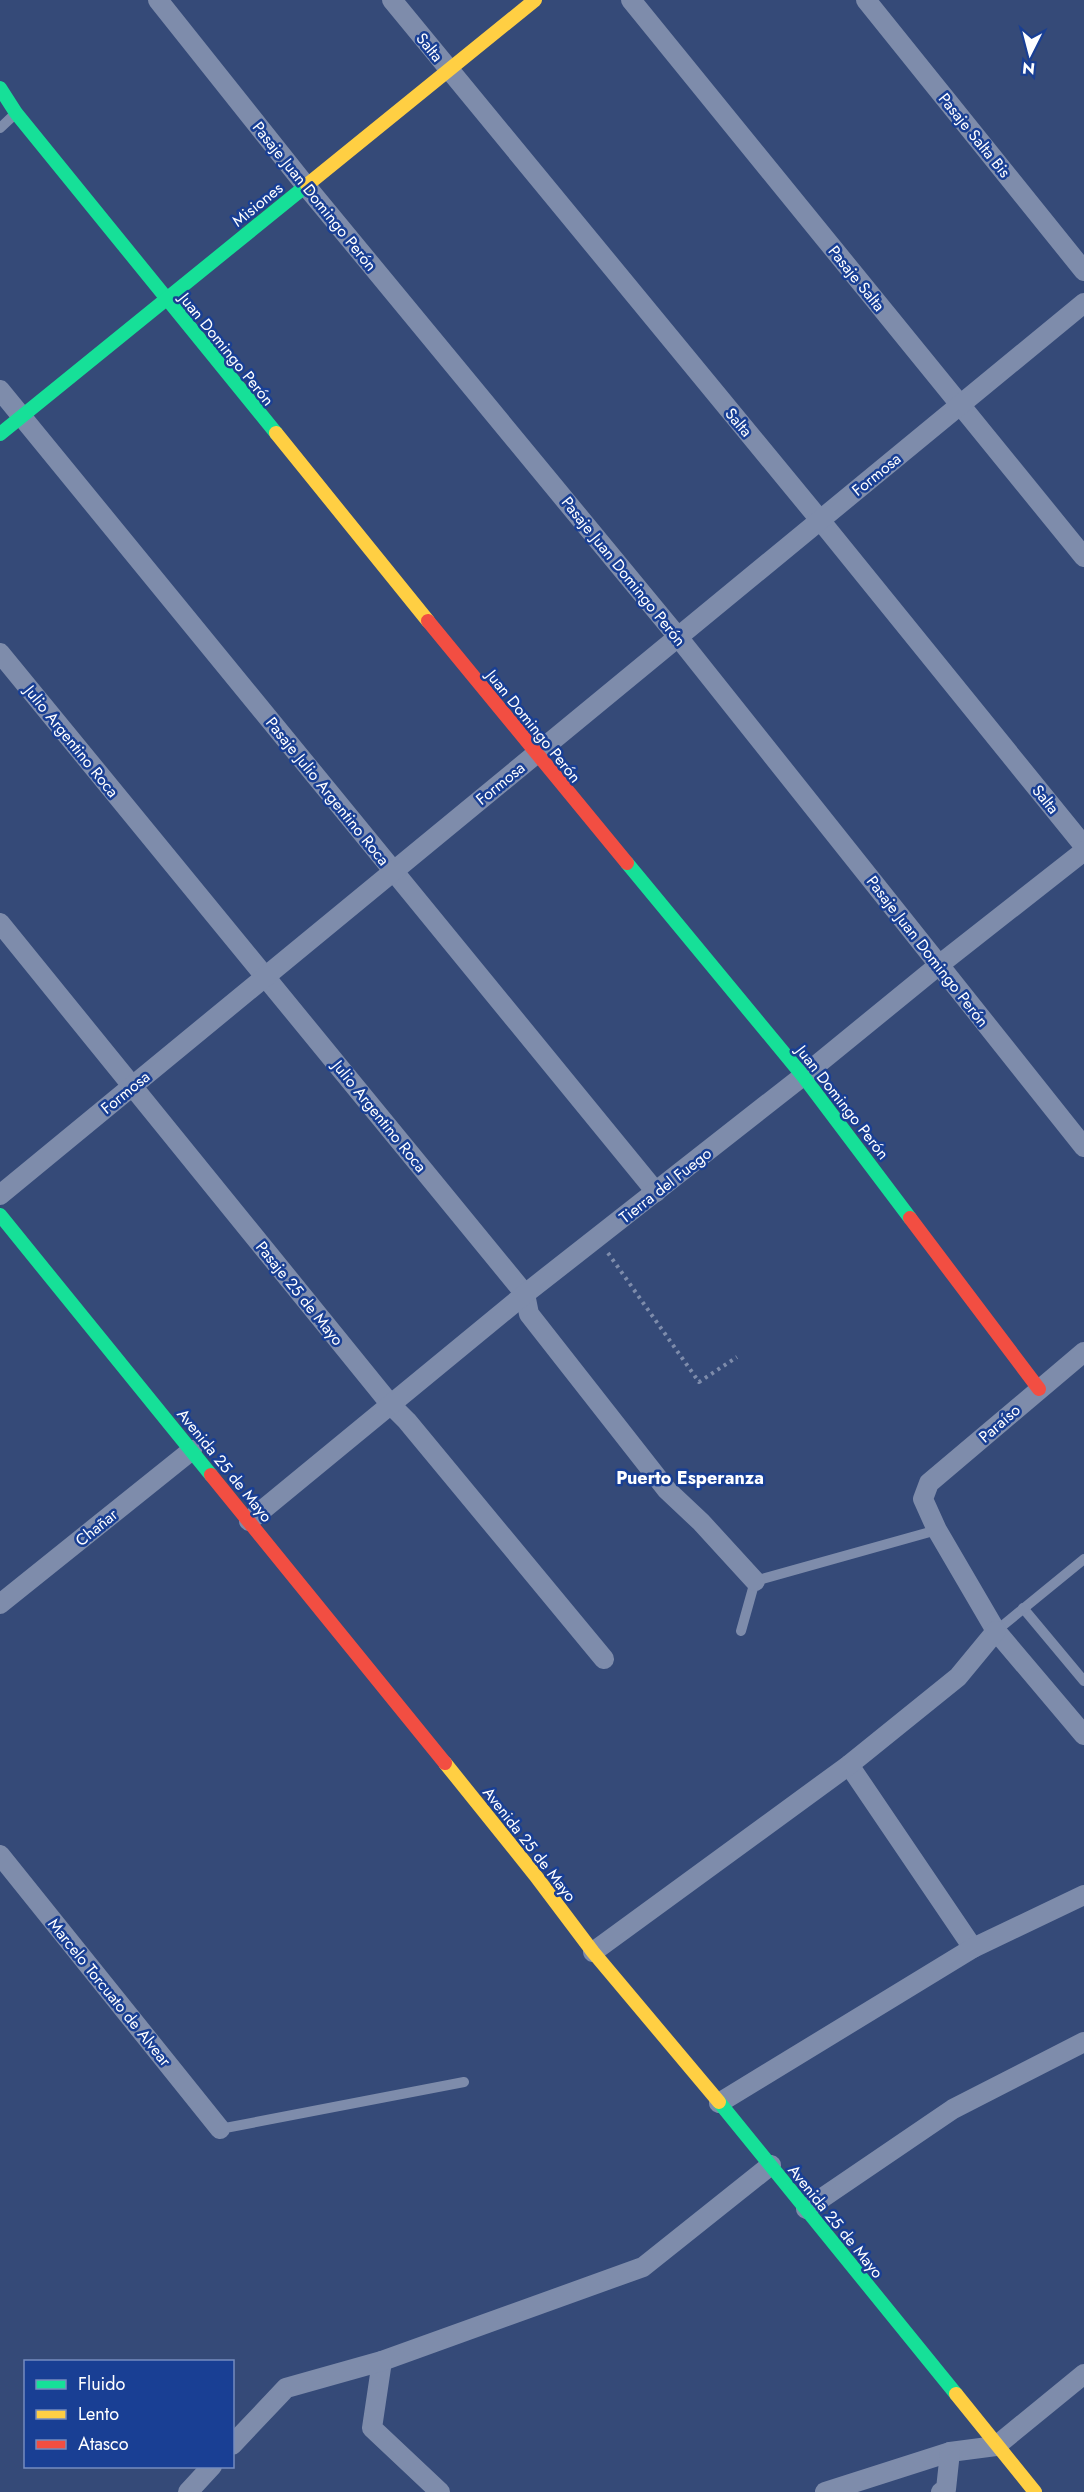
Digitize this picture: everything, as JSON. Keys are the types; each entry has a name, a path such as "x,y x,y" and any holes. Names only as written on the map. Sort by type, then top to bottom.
{"street":[{"name":"Pasaje Juan Domingo Perón","path":"158,0 306,186 678,637 1084,1147"},
{"name":"Salta","path":"392,0 820,520 1084,846"},
{"name":"Misiones","path":"0,434 535,0"},
{"name":"Pasaje Salta","path":"631,0 1084,557"},
{"name":"Pasaje Salta Bis","path":"866,0 1084,270"},
{"name":"Juan Domingo Perón","path":"0,88 16,113 166,300 536,754 803,1076 1039,1389"},
{"name":"Formosa","path":"0,1195 1084,303"},
{"name":"Pasaje Julio Argentino Roca","path":"0,390 656,1192"},
{"name":"Julio Argentino Roca","path":"0,653 525,1294 529,1314 667,1490 701,1522 755,1581"},
{"name":"Tierra del Fuego","path":"249,1521 525,1294 803,1076 1084,851"},
{"name":"Pasaje 25 de Mayo","path":"0,923 391,1405 407,1421 604,1659"},
{"name":"Avenida 25 de Mayo","path":"0,1215 535,1875 593,1952 771,2165 1035,2492"},
{"name":"Paraíso","path":"937,1530 922,1500 929,1483 1084,1352"},
{"name":"Chañar","path":"0,1604 192,1450"},
{"path":"937,1530 996,1631 1082,1728"},
{"path":"593,1952 849,1765 958,1677 996,1631"},
{"path":"849,1765 973,1948"},
{"name":"Marcelo Torcuato de Alvear","path":"0,1855 220,2129"},
{"path":"719,2103 973,1948 1084,1895"},
{"path":"806,2209 953,2109 1084,2042"},
{"path":"234,2443 286,2388 382,2361 643,2267 771,2165"},
{"path":"382,2361 372,2428 440,2492"},
{"path":"825,2492 950,2452 996,2446 1084,2374"},
{"path":"941,2492 946,2489 950,2452"},
{"path":"189,2492 210,2468"}],"lane":[{"path":"0,128 16,113"},
{"path":"741,1631 755,1581 937,1530"},
{"path":"996,1631 1084,1559"},
{"path":"1023,1608 1084,1681"},
{"path":"220,2129 464,2082"}],"path":[{"path":"597,1238 699,1382 737,1357"}],"traffic: fast":[{"path":"0,88 16,113 276,433"},
{"path":"0,434 307,185"},
{"path":"627,863 803,1076 910,1218"},
{"path":"0,1215 211,1475"},
{"path":"719,2102 956,2394"}],"traffic: slow":[{"path":"307,185 535,0"},
{"path":"276,433 428,621"},
{"path":"445,1763 535,1875 593,1952 719,2102"},
{"path":"956,2394 1035,2492"}],"traffic: jam":[{"path":"428,621 627,863"},
{"path":"910,1218 1039,1389"},
{"path":"211,1475 445,1763"}],"district":[{"name":"Puerto Esperanza","path":"690,1478"}]}
